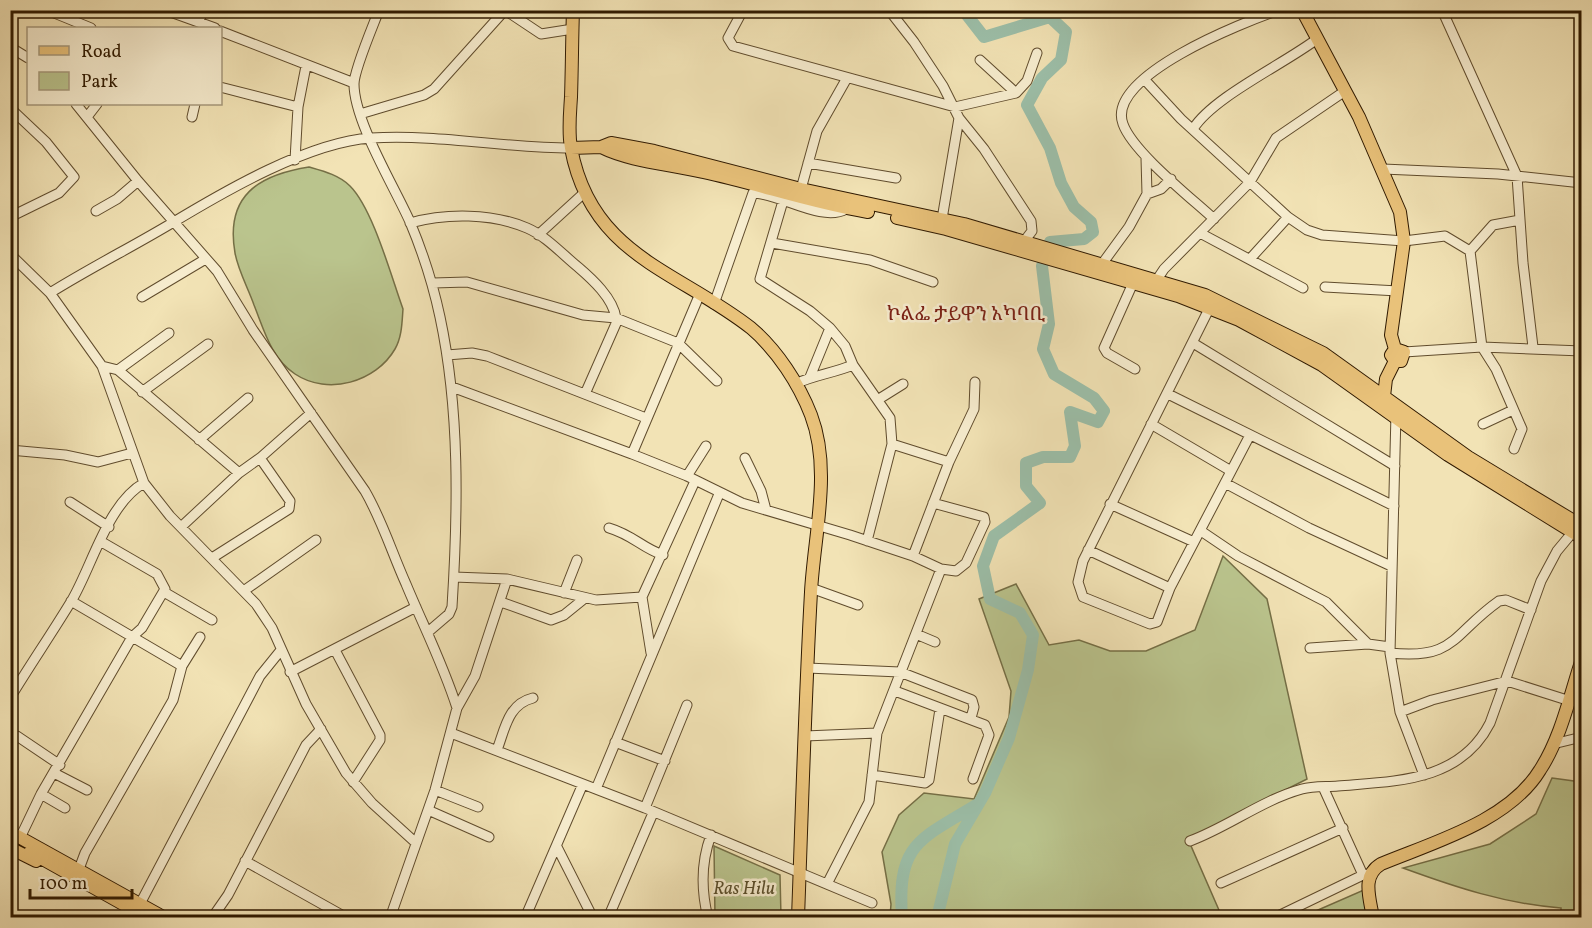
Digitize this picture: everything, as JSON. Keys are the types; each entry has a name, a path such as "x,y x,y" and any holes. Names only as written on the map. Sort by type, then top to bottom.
{"main road":[{"path":"573,10 571,148 584,193 603,222 641,258 758,335 795,384 810,412 820,446 807,668 798,918"},
{"path":"1302,10 1346,90 1383,169 1400,212 1404,241 1391,335 1398,354 1386,379 1383,404"},
{"path":"571,148 601,147 621,154 705,172 846,209 928,225 1020,247 1133,283 1153,284 1224,302 1309,345 1383,404"},
{"path":"782,193 801,189 942,219 1020,247"},
{"path":"1059,258 1102,264 1153,284 1210,307 1312,359 1468,457 1558,518 1579,536"},
{"path":"1373,918 1366,874 1381,864 1503,809 1535,778 1557,743 1581,658"},
{"path":"1379,918 1375,885 1378,874 1483,829 1516,810 1546,775 1581,682"},
{"path":"13,837 141,902 165,918"},
{"path":"13,837 148,918"},
{"path":"13,837 156,918"},
{"path":"10,848 139,918"}],"street":[{"path":"47,10 89,27"},
{"path":"165,10 212,27"},
{"path":"198,22 204,10"},
{"path":"379,10 354,83 360,114 410,223 433,283 452,387 456,536 451,611 428,632"},
{"path":"360,114 416,98 434,90 505,10 541,34 573,29"},
{"path":"743,10 728,38 733,46 955,107 1016,93 1027,81 1037,53"},
{"path":"889,10 914,42 955,107 959,118 984,149 1031,221 1032,231 1020,247"},
{"path":"1214,219 1146,158 1126,130 1121,113 1125,98 1144,79 1186,52 1250,20 1279,10"},
{"path":"1442,10 1517,176 1533,347"},
{"path":"222,31 306,66 354,83"},
{"path":"1193,129 1206,115 1317,39"},
{"path":"10,47 27,57"},
{"path":"980,60 1016,93"},
{"path":"295,160 298,107 306,66"},
{"path":"801,189 817,131 847,78"},
{"path":"1144,79 1193,129 1288,217 1307,231 1322,235 1404,241 1445,236 1470,251"},
{"path":"222,88 298,107"},
{"path":"1153,284 1250,182 1276,138 1346,90"},
{"path":"77,105 225,283 253,330 373,504 428,632 457,708"},
{"path":"87,117 96,105"},
{"path":"192,117 195,105"},
{"path":"10,108 46,142 74,177 59,193 10,217"},
{"path":"942,219 959,118"},
{"path":"50,293 240,183 341,143 370,138 446,137 533,148 571,148"},
{"path":"1102,264 1129,227 1147,194 1146,158"},
{"path":"808,163 896,178"},
{"path":"1383,169 1517,176 1581,183"},
{"path":"1147,194 1161,189 1172,179"},
{"path":"96,211 117,199 138,181"},
{"path":"714,304 752,194 756,192 782,193 772,243 760,274 761,281 810,311 830,328 845,346 854,365 892,421 892,444 867,541"},
{"path":"538,235 584,193"},
{"path":"410,223 438,216 474,217 514,224 538,235 596,284 613,308 617,318 585,394"},
{"path":"1250,259 1288,217"},
{"path":"1514,449 1522,429 1496,369 1482,347 1470,251 1493,225 1520,220"},
{"path":"1200,233 1303,288"},
{"path":"772,243 870,260 933,282"},
{"path":"10,254 50,293 102,366 144,483 181,528 245,590 264,615 276,655 290,672 315,734 372,803 416,843"},
{"path":"142,297 204,260"},
{"path":"433,283 467,282 583,315 617,318 678,343 717,381"},
{"path":"1133,283 1104,348 1107,353 1135,369"},
{"path":"1325,287 1398,291"},
{"path":"632,454 699,296"},
{"path":"1210,307 1088,550 1078,577 1078,587 1083,597 1152,625 1157,622 1170,588 1250,435"},
{"path":"810,376 830,328"},
{"path":"118,370 170,333"},
{"path":"142,392 208,344"},
{"path":"1192,344 1395,466"},
{"path":"1398,354 1482,347 1533,347 1581,351"},
{"path":"447,355 482,354 646,418"},
{"path":"795,384 810,376 832,373 854,365"},
{"path":"102,366 118,370 238,473"},
{"path":"913,556 949,462 974,409 975,382"},
{"path":"879,399 903,384"},
{"path":"452,387 632,454 691,479 719,494 913,556 941,569 956,571 966,563 985,522 983,514 933,503"},
{"path":"1168,394 1394,506"},
{"path":"199,440 248,398"},
{"path":"1483,424 1513,410"},
{"path":"1396,412 1390,650 1400,712 1424,775"},
{"path":"181,528 238,473 260,458 311,413"},
{"path":"1152,424 1232,471"},
{"path":"892,444 949,462"},
{"path":"651,653 642,597 663,555 691,479 706,446"},
{"path":"10,450 105,462 132,453"},
{"path":"212,558 289,508 290,501 260,458"},
{"path":"745,458 761,491 766,510"},
{"path":"10,698 71,601 108,527 127,497 144,483"},
{"path":"1225,483 1309,528 1391,566"},
{"path":"596,789 719,494"},
{"path":"70,502 108,527"},
{"path":"1110,504 1194,542"},
{"path":"609,528 636,538 646,548 663,555"},
{"path":"1201,531 1238,556 1326,602 1368,644"},
{"path":"1190,841 1212,833 1303,789 1389,781 1424,775 1458,762 1478,745 1507,681 1551,560 1579,536"},
{"path":"245,590 316,540"},
{"path":"13,837 60,765 132,637 142,628 164,592 164,581 158,574 100,541"},
{"path":"1088,550 1170,588"},
{"path":"564,593 577,560"},
{"path":"827,884 869,802 877,733 941,569"},
{"path":"454,576 507,579 585,598 606,600 642,597"},
{"path":"390,918 435,790 457,708 475,676 507,579"},
{"path":"811,588 858,605"},
{"path":"164,592 212,620"},
{"path":"501,602 551,620 564,615 585,598"},
{"path":"1310,648 1368,644 1423,655 1438,651 1499,601 1506,600 1531,610"},
{"path":"71,601 182,666"},
{"path":"290,672 416,607"},
{"path":"916,634 935,642"},
{"path":"79,869 85,853 114,807 173,700 182,666 200,638"},
{"path":"335,650 380,735 380,740 354,782"},
{"path":"141,902 260,676 276,655"},
{"path":"807,668 900,672 972,700 975,704 971,718"},
{"path":"1400,712 1432,700 1507,681 1568,700"},
{"path":"895,691 985,724 988,735 973,779"},
{"path":"497,750 512,710 520,702 533,698"},
{"path":"608,918 687,705"},
{"path":"872,775 925,783 929,780 940,709"},
{"path":"451,733 711,835 872,903"},
{"path":"805,736 877,733"},
{"path":"212,918 228,895 315,734"},
{"path":"17,736 60,765"},
{"path":"1557,743 1581,737"},
{"path":"615,742 665,761"},
{"path":"54,773 87,790"},
{"path":"525,918 582,786"},
{"path":"1274,918 1366,874 1323,788"},
{"path":"435,790 478,807"},
{"path":"41,794 65,808"},
{"path":"428,810 489,837"},
{"path":"1221,883 1343,828"},
{"path":"708,918 702,874 711,835"},
{"path":"557,848 593,918"},
{"path":"245,861 347,918"}],"green space":[{"path":"309,167 341,179 358,197 374,226 403,309 399,340 395,349 376,370 350,382 322,384 308,381 295,374 280,360 265,334 235,253 233,233 235,217 249,192 275,176"},
{"path":"1223,556 1267,599 1307,779 1188,839 1222,917 890,917 891,904 882,852 899,815 924,793 974,799 1009,717 1011,691 979,599 1016,584 1049,645 1079,640 1110,651 1146,651 1195,630"},
{"path":"1552,778 1581,782 1581,917 1561,917 1561,908 1520,903 1481,894 1403,868 1490,844 1536,814"},
{"name":"Ras Hilu","path":"714,846 780,875 781,917 715,917"},
{"path":"1366,889 1371,917 1302,917"}],"waterway":[{"path":"937,918 955,844 985,793 1009,738 1028,670 1033,635 1020,613 990,599 983,566 994,536 1040,503 1026,486 1026,463 1043,457 1070,457 1075,446 1070,412 1098,422 1104,411 1094,398 1054,374 1043,349 1049,324 1042,266 1050,242 1084,239 1093,232 1091,222 1074,207 1061,183 1050,148 1027,105 1042,78 1061,60 1066,32 1050,17 984,37 963,10"},
{"path":"902,918 903,874 916,846 926,836 976,805"}],"district":[{"name":"ኮልፌ ታይዋን አካባቢ","path":"966,315"}]}
